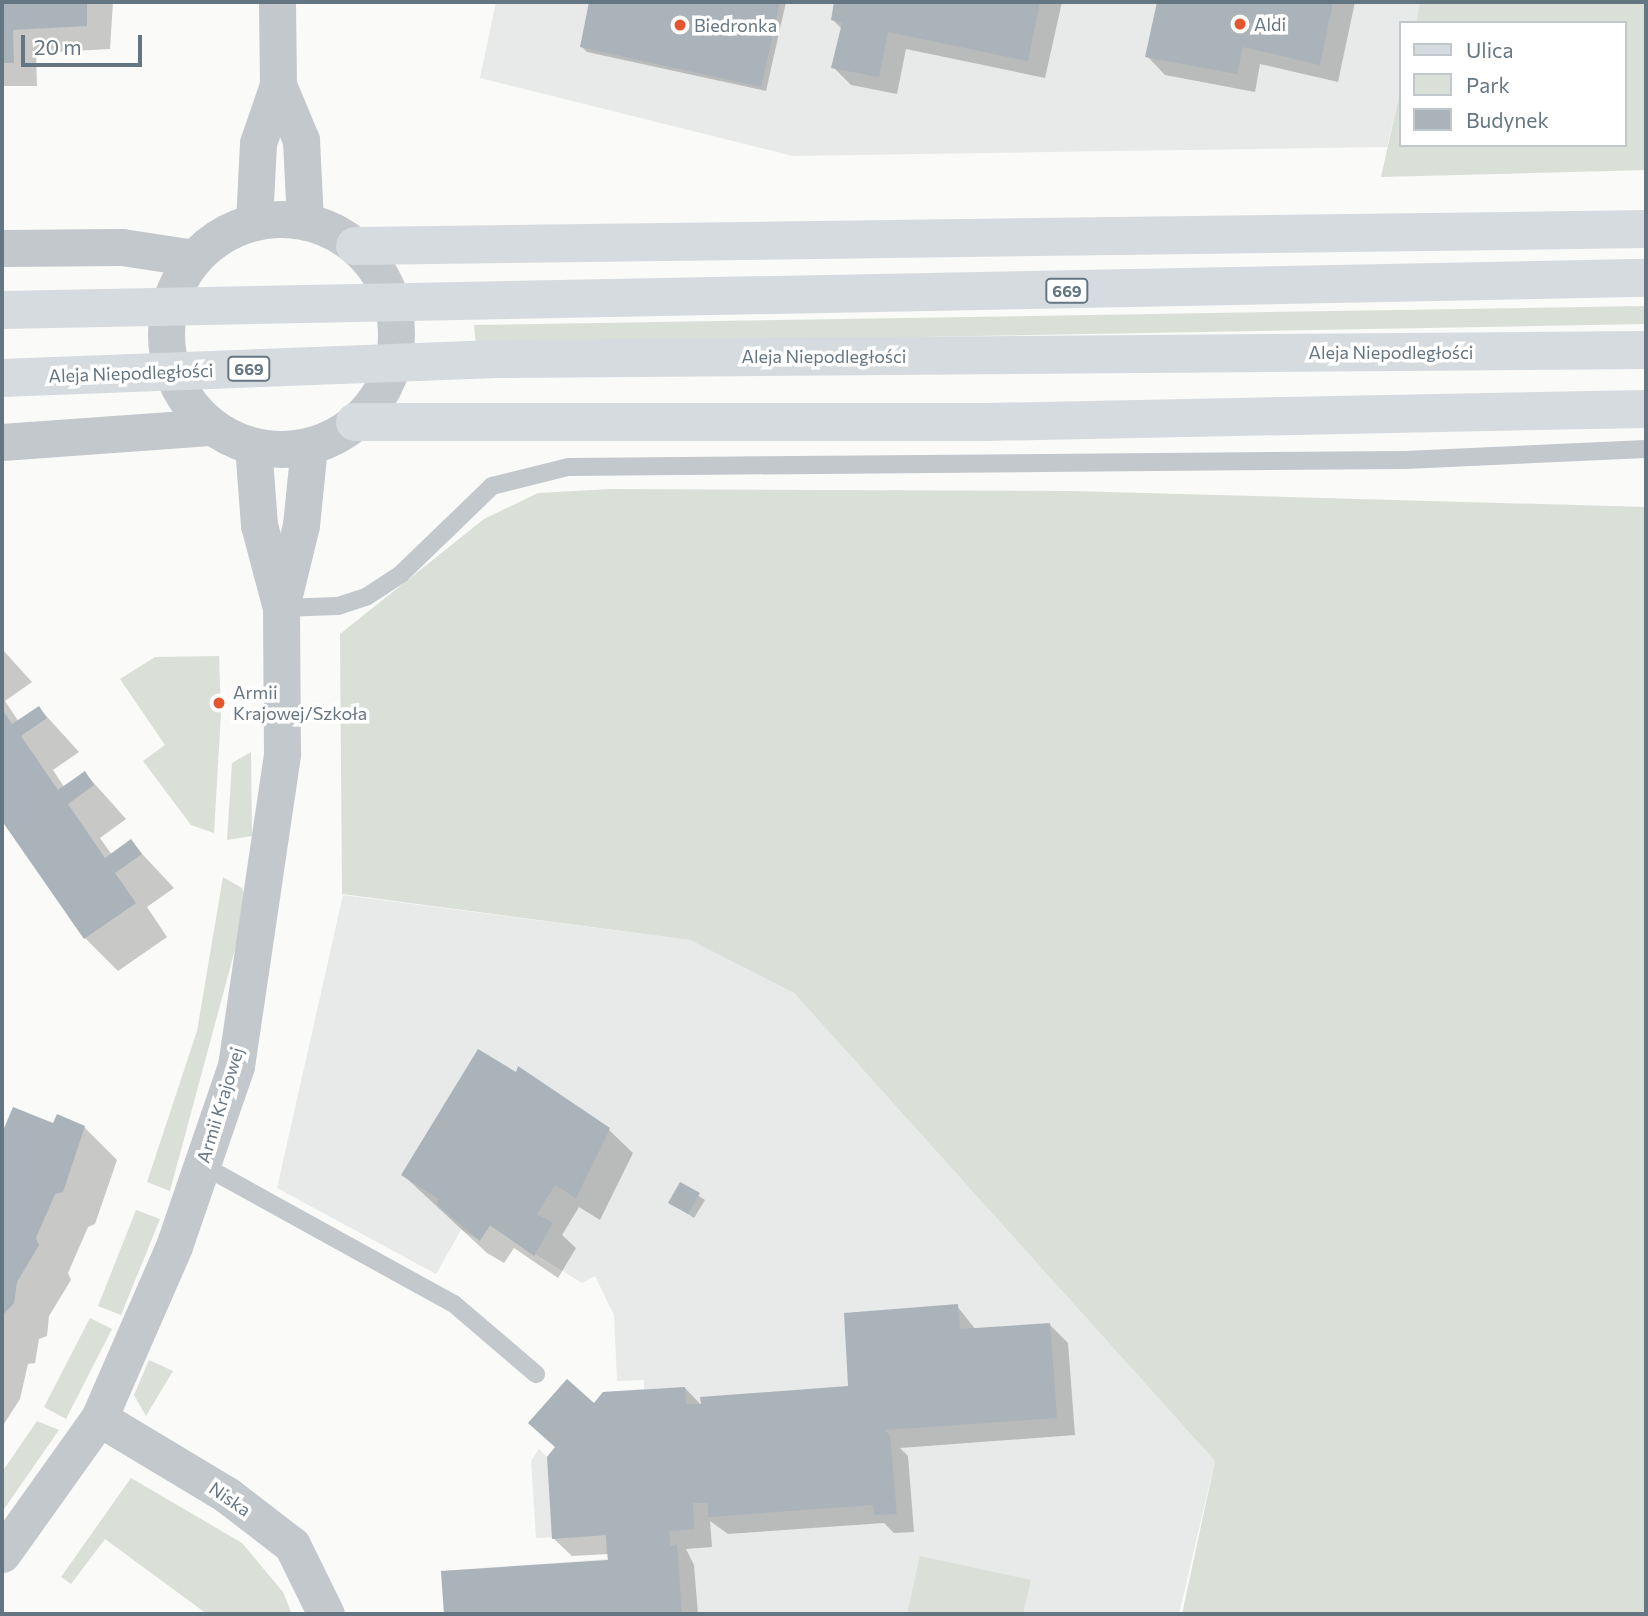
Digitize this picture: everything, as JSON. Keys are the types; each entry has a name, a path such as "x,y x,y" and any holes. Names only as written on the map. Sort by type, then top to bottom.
{"main road":[{"path":"362,253 1646,229"},
{"name":"669","path":"2,310 1646,278"},
{"name":"Aleja Niepodległości","path":"2,378 497,359 1646,349"},
{"path":"363,414 985,422 1646,409"}],"street":[{"path":"254,222 258,143 278,85 277,2"},
{"path":"278,85 301,140 305,221"},
{"path":"305,221 362,253 389,293 396,332 390,371 363,414 309,446 253,446 201,416 173,374 166,339 170,304 190,264 211,242 254,222 305,221"},
{"path":"2,248 122,247 190,264"},
{"path":"2,442 201,416"},
{"name":"Armii Krajowej","path":"253,446 259,525 281,608"},
{"name":"Armii Krajowej","path":"2,1554 99,1418 174,1246 236,1066 277,814 281,608 301,525 309,446"},
{"name":"Niska","path":"99,1418 227,1495 292,1545 326,1614"}],"lane":[{"path":"281,608 338,606 366,597 401,573 492,486 568,467 1405,460 1646,449"},
{"path":"202,1165 454,1304 536,1374"}],"shaded area":[{"path":"496,2 1420,2 1416,21 1400,21 1400,91 1387,147 793,156 480,78"},
{"path":"343,895 690,940 794,993 1215,1461 1179,1614 444,1614 441,1571 607,1559 606,1535 536,1538 531,1461 539,1449 547,1457 555,1447 528,1423 567,1379 594,1403 603,1392 644,1389 644,1380 617,1381 614,1315 595,1276 582,1283 490,1226 480,1240 461,1230 436,1274 277,1188"}],"green space":[{"path":"1420,2 1646,2 1646,170 1381,177 1400,92 1400,147 1627,147 1627,21 1416,21"},
{"path":"1646,306 1646,324 476,345 474,325"},
{"path":"610,489 1071,491 1646,507 1646,1614 1182,1614 1215,1461 794,993 690,940 342,894 340,634 484,519 538,493"},
{"path":"219,656 221,714 214,833 191,825 143,761 165,745 120,679 155,657"},
{"path":"251,752 252,836 227,840 232,763"},
{"path":"223,877 242,888 247,905 170,1191 147,1182 197,1031"},
{"path":"136,1210 160,1219 121,1315 98,1306"},
{"path":"90,1318 112,1329 66,1419 44,1407"},
{"path":"149,1360 173,1371 146,1416 134,1395"},
{"path":"37,1421 59,1430 2,1512 2,1472"},
{"path":"131,1478 242,1543 283,1592 292,1614 207,1614 105,1539 71,1584 61,1577"},
{"path":"920,1556 1031,1580 1023,1614 907,1614"}],"building":[{"path":"2,2 87,2 87,26 13,30 14,63 2,63"},
{"name":"Biedronka","path":"589,2 780,2 761,87 580,47"},
{"path":"834,2 1040,2 1028,61 888,32 879,77 831,68 842,23 831,20"},
{"name":"Aldi","path":"1157,2 1333,2 1320,65 1243,47 1237,74 1145,57"},
{"path":"39,706 47,718 21,736 58,790 85,771 94,785 68,804 105,858 131,839 142,854 115,873 136,903 84,939 2,821 2,709 12,724"},
{"path":"478,1049 516,1072 518,1066 610,1128 576,1198 555,1185 537,1214 553,1223 534,1256 490,1225 480,1241 436,1204 439,1199 401,1175"},
{"path":"13,1107 53,1123 57,1114 85,1126 63,1192 55,1194 36,1238 39,1245 17,1282 14,1303 3,1315 2,1331 2,1133"},
{"path":"680,1182 700,1193 688,1214 668,1203"},
{"path":"958,1304 960,1329 1050,1323 1057,1418 885,1430 890,1436 897,1514 874,1515 873,1505 708,1517 708,1503 693,1503 694,1529 669,1531 670,1546 677,1545 682,1614 444,1614 441,1571 608,1560 606,1535 552,1539 547,1457 555,1447 528,1423 567,1379 594,1403 603,1392 685,1387 686,1404 701,1404 700,1397 848,1386 844,1313"}],"place":[{"name":"Aldi","path":"1240,24"},
{"name":"Biedronka","path":"680,25"},
{"name":"Armii Krajowej/Szkoła","path":"219,703"}]}
